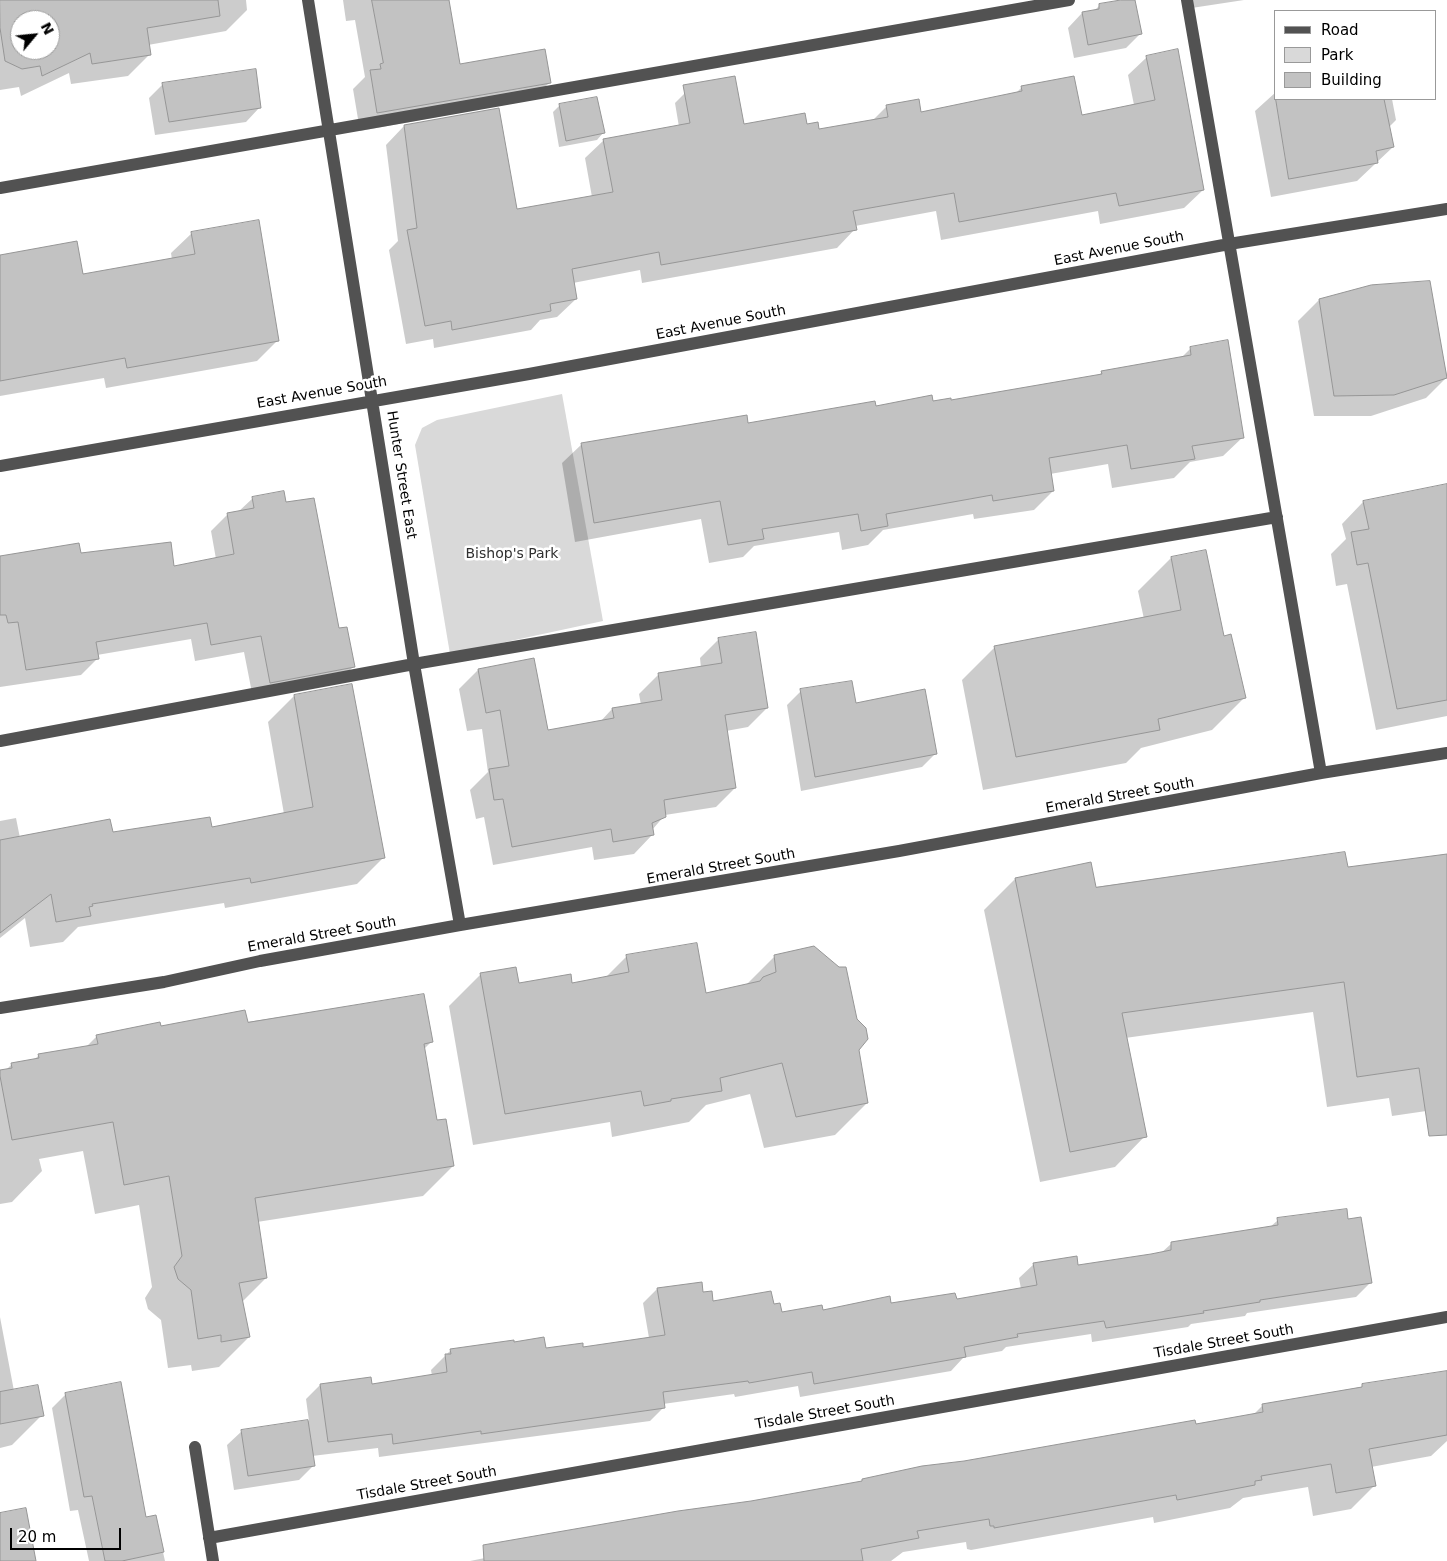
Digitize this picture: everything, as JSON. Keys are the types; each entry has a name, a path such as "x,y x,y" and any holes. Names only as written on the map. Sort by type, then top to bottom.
{"street":[{"name":"Hunter Street East","path":"308,0 374,399 414,664 460,925"},
{"path":"0,188 1069,0"},
{"path":"1187,0 1321,773"},
{"name":"East Avenue South","path":"0,466 374,399 539,372 1229,244 1447,209"},
{"path":"0,741 414,664 1277,517"},
{"name":"Emerald Street South","path":"0,1008 164,982 260,960 899,852 1321,773 1447,753"},
{"name":"Tisdale Street South","path":"209,1538 1447,1317"},
{"path":"195,1446 213,1561"}],"green space":[{"name":"Bishop's Park","path":"562,394 603,621 450,654 415,445 422,428 437,420"}],"building":[{"path":"0,0 218,0 220,16 147,28 151,55 92,64 90,53 42,76 40,66 22,69 5,61 0,28"},
{"path":"372,0 449,0 460,64 545,49 551,83 377,113 370,70 381,69 380,64 383,63"},
{"path":"1121,0 1135,0 1142,34 1088,45 1082,12 1099,9 1099,4"},
{"path":"1178,49 1204,190 1119,206 1116,193 959,222 954,193 853,211 857,230 661,265 659,252 572,269 577,299 550,304 551,311 452,330 451,321 425,326 407,230 417,228 404,125 499,108 517,209 613,192 603,139 690,123 683,85 735,76 744,124 805,113 807,124 818,122 819,129 888,117 886,105 919,99 921,112 1022,91 1021,86 1074,76 1082,115 1155,100 1146,56"},
{"path":"256,69 261,108 169,122 162,83"},
{"path":"597,97 605,133 566,141 559,104"},
{"path":"1276,100 1384,100 1394,147 1376,151 1378,163 1289,179"},
{"path":"259,220 279,341 127,368 125,358 0,381 0,255 77,241 83,274 195,254 191,232"},
{"path":"1430,281 1447,378 1394,395 1334,396 1319,299 1371,285"},
{"path":"1228,340 1244,438 1192,446 1195,459 1131,469 1127,445 1049,458 1054,491 993,501 992,495 886,514 888,526 861,531 858,514 762,529 764,539 728,545 720,501 594,523 581,443 747,415 748,423 875,401 876,406 932,395 933,401 951,398 951,400 1102,374 1101,371 1191,355 1190,347"},
{"path":"1447,484 1447,700 1397,709 1368,563 1357,565 1351,532 1369,529 1363,501"},
{"path":"284,491 286,502 314,498 339,628 347,627 355,667 270,683 261,636 211,645 207,623 96,642 99,659 26,670 18,622 8,623 6,615 0,615 0,556 79,543 81,553 171,542 174,566 234,554 227,513 254,508 252,497"},
{"path":"1206,550 1224,636 1231,634 1246,698 1158,719 1160,730 1016,757 994,646 1181,610 1171,557"},
{"path":"756,632 768,708 725,715 736,788 664,800 666,817 652,823 654,835 613,842 611,829 512,847 503,799 494,800 489,769 509,766 500,710 486,713 478,669 534,658 548,730 614,718 612,708 662,700 658,673 722,663 718,638"},
{"path":"852,681 856,703 925,689 937,754 815,777 800,689"},
{"path":"352,684 385,858 251,883 250,878 92,904 93,906 89,907 91,916 56,922 51,894 0,933 0,840 110,819 113,832 210,817 212,827 313,807 294,695"},
{"path":"1345,852 1348,867 1447,854 1447,1135 1429,1136 1419,1068 1357,1077 1344,982 1122,1013 1147,1137 1070,1152 1015,878 1091,862 1096,887"},
{"path":"697,943 706,993 760,981 763,977 776,972 774,955 814,946 839,967 846,967 857,1019 866,1028 868,1039 859,1050 868,1103 796,1117 782,1063 720,1078 722,1091 671,1099 671,1101 644,1106 641,1091 505,1114 480,973 516,967 519,983 571,974 572,983 629,972 626,955"},
{"path":"424,994 433,1042 424,1044 437,1120 446,1119 454,1166 255,1198 267,1278 239,1283 250,1337 221,1342 221,1335 198,1339 191,1290 178,1279 174,1267 182,1256 169,1176 124,1185 113,1122 12,1140 0,1076 0,1070 12,1068 11,1063 39,1058 38,1054 98,1044 96,1035 160,1022 161,1026 245,1010 248,1022"},
{"path":"1347,1209 1348,1219 1361,1217 1372,1283 1260,1300 1260,1302 1203,1311 1204,1313 1106,1328 1104,1321 1017,1334 1018,1337 964,1347 966,1357 814,1384 812,1372 749,1383 748,1381 663,1392 665,1408 481,1434 481,1431 393,1444 392,1434 328,1442 320,1384 371,1377 372,1384 447,1372 445,1354 451,1354 450,1349 544,1337 546,1348 583,1343 583,1347 665,1335 657,1288 702,1282 703,1292 712,1291 713,1301 771,1291 774,1304 780,1303 782,1312 822,1305 823,1310 890,1296 891,1303 955,1293 957,1299 1037,1285 1033,1263 1077,1256 1078,1265 1151,1254 1171,1250 1171,1242 1278,1225 1277,1218"},
{"path":"1447,1371 1447,1435 1369,1449 1376,1486 1336,1493 1331,1464 1261,1476 1262,1480 1255,1481 1255,1485 1177,1500 1176,1495 994,1528 994,1526 990,1526 989,1519 917,1531 919,1538 861,1549 863,1561 484,1561 483,1545 678,1511 751,1501 862,1481 862,1479 922,1466 964,1461 1195,1420 1196,1424 1263,1412 1262,1404 1362,1387 1362,1384"},
{"path":"121,1382 146,1517 156,1515 164,1552 122,1561 105,1561 92,1496 84,1497 65,1393"},
{"path":"38,1385 44,1416 0,1424 0,1392"},
{"path":"308,1420 315,1466 248,1476 241,1430"},
{"path":"26,1508 36,1561 0,1561 0,1513"}]}
